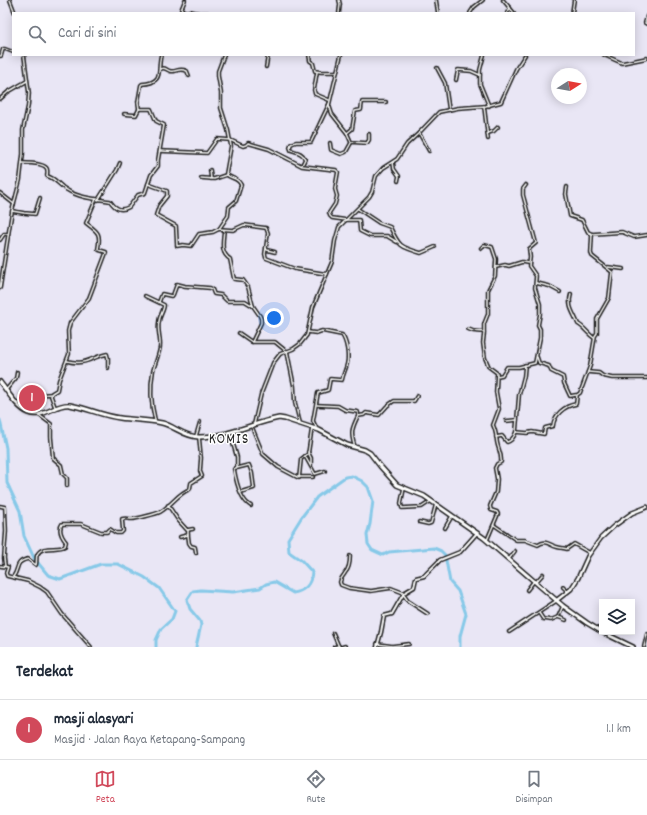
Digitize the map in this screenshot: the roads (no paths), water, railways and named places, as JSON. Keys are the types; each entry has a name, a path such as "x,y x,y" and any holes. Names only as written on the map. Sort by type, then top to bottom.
{"main road":[{"path":"0,382 19,406 30,413 37,414 50,411 60,406 70,405 120,418 142,419 162,423 178,431 198,436 230,432 279,418 312,427 338,441 365,450 373,456 395,483 421,494 487,540 563,606 599,630"},
{"path":"557,600 568,592 578,578 590,553 599,540 614,526 634,512 647,507"},
{"path":"607,635 626,646 633,647"}],"street":[{"path":"10,0 15,12"},
{"path":"185,0 181,10 185,12"},
{"path":"339,0 339,12"},
{"path":"436,0 438,12"},
{"path":"471,12 474,7 483,0"},
{"path":"503,0 513,12"},
{"path":"572,12 574,0"},
{"path":"508,12 510,8"},
{"path":"647,16 645,23 647,24"},
{"path":"0,56 3,49 12,52"},
{"path":"0,288 12,210 20,180 23,130 29,99 24,56"},
{"path":"124,114 136,115 141,85 153,82 159,75 161,56"},
{"path":"224,56 218,71 218,76 221,93 221,108 230,140 231,150 226,175"},
{"path":"266,68 268,56"},
{"path":"309,56 310,61 313,63 314,70 317,72 314,90 315,94 329,100"},
{"path":"302,166 305,159 304,156 291,150 290,147 294,143 311,142 328,104 341,56"},
{"path":"484,56 480,70 480,84 489,106"},
{"path":"313,477 299,478 280,469 261,451 253,426 261,394 271,367 278,356 300,344 308,332 313,307 332,262 339,227 371,194 376,176 383,168 398,158 407,144 438,113 441,111 458,108 489,106 502,101 516,69 524,56"},
{"path":"606,56 622,63 647,58"},
{"path":"160,68 165,68 172,71 182,69 187,71 189,76"},
{"path":"436,68 444,83 449,110"},
{"path":"456,80 459,70 480,75"},
{"path":"317,72 337,72"},
{"path":"0,99 16,86 27,81"},
{"path":"347,133 351,131 355,111 362,110 362,101 386,102"},
{"path":"328,104 332,114 347,133 351,143"},
{"path":"484,106 488,139"},
{"path":"22,163 44,166 46,168 47,176 53,178 66,190 97,200 110,201 117,209 127,209 138,195 145,193 151,175 158,166 164,125 156,122 151,109 138,109"},
{"path":"488,133 494,131 498,127"},
{"path":"419,133 429,151"},
{"path":"351,143 368,142 369,134"},
{"path":"160,150 207,153 217,139 230,140 243,146 246,146 248,142 261,146 302,166 338,170 335,189 337,196 335,204 329,213 332,218 360,220 360,231 367,235 388,236 398,243 421,253 435,247"},
{"path":"330,143 331,150 341,154 346,152 351,143"},
{"path":"393,162 394,168 399,176 398,181"},
{"path":"26,392 37,395 51,394 57,390 70,348 68,328 70,323 89,298 106,253 99,250 100,236 98,232 86,223 97,200 120,163"},
{"path":"210,170 211,179"},
{"path":"148,184 167,191 167,196 159,206 156,215 176,226 177,246 191,246 199,234 213,232 219,229 228,216 229,207 236,201 241,187 237,179 226,175 216,179 201,178"},
{"path":"497,376 502,375 507,367 536,363 540,338 540,329 538,325 540,304 535,288 536,275 529,268 528,264 530,257 529,250 536,243 523,195 526,185"},
{"path":"567,186 566,194 570,216 582,220 588,232 592,234 622,232 634,237 647,235"},
{"path":"0,193 14,204"},
{"path":"12,210 24,214 35,214 40,198"},
{"path":"358,209 379,223 390,227 398,243"},
{"path":"219,229 233,230 244,225 266,228 268,234 266,258 300,270 327,274"},
{"path":"224,230 222,248 225,256 230,259 234,279 243,280 248,287 253,306 260,316 261,323 252,342"},
{"path":"0,240 4,234 8,234"},
{"path":"516,432 544,434 545,428 553,426 554,420 556,419 558,413 569,405 576,404 577,395 580,393 588,372 594,338 597,333 597,319 610,296 612,273 591,254 592,234"},
{"path":"481,248 484,245 493,247 496,259 495,276 488,290 488,314 484,324 483,343 484,357 489,367 496,371 497,376 496,392 499,409 493,425 496,431 497,444 500,451 501,460 495,468 497,479 496,492 490,505 491,510 498,513 487,540"},
{"path":"266,248 267,250 275,252"},
{"path":"496,267 505,265 510,266 523,262 528,264"},
{"path":"606,267 623,269"},
{"path":"536,283 549,286 560,292"},
{"path":"159,302 162,294 173,295 178,284 210,288 214,294 221,294 227,301 245,301 253,306"},
{"path":"571,294 570,308 578,324 594,338"},
{"path":"145,296 164,305 158,324 160,349 153,372 152,405 155,422"},
{"path":"468,329 484,332"},
{"path":"308,332 322,331 342,335 348,354 347,365 342,380 330,379 328,390 318,393 313,421 314,426 319,430"},
{"path":"239,333 252,342 275,342 287,351 294,386 295,403 300,423"},
{"path":"67,361 80,363 107,354 108,368"},
{"path":"536,356 539,363 549,366 551,371 563,378 570,396 577,395"},
{"path":"496,437 502,436 505,441 508,442 512,439 516,432 519,395 525,365"},
{"path":"6,390 16,378 17,372"},
{"path":"588,372 599,373 603,376 612,378 647,378"},
{"path":"51,394 55,408"},
{"path":"358,416 363,416 366,414 379,415 394,401 414,400 417,396"},
{"path":"317,405 338,406 345,410 358,412 358,416"},
{"path":"37,414 51,424 50,437 54,458 62,465 63,474 67,478 67,486"},
{"path":"356,448 352,428 358,416"},
{"path":"506,421 516,420"},
{"path":"13,577 16,574 17,565 20,562 28,559 34,564 37,562 38,554 42,551 49,548 59,549 65,546 66,541 61,535 60,526 62,524 81,524 101,532 107,532 110,529 120,533 123,532 122,519 133,519 159,512 174,501 180,494 190,490 191,483 202,476 200,471 201,458 198,436 200,422"},
{"path":"299,478 301,459 308,454 312,427"},
{"path":"230,432 237,457 237,468 234,470 241,492 247,503 251,506"},
{"path":"308,452 311,458 311,465"},
{"path":"305,456 316,474 325,471"},
{"path":"237,468 249,465 254,483 254,488 241,492"},
{"path":"404,488 402,508 421,508 431,501"},
{"path":"419,522 428,524 431,523 436,504"},
{"path":"168,505 180,523 188,530 189,543 191,546 195,546 196,553"},
{"path":"0,506 5,507 6,519 4,558 5,566 8,568 6,575 33,583 48,592 62,614 91,647"},
{"path":"642,509 647,510"},
{"path":"445,528 452,516"},
{"path":"494,525 516,540 525,540 538,545 546,542 555,547 567,549 574,544 590,553"},
{"path":"188,530 193,529"},
{"path":"377,647 384,616 392,614 403,594 414,587 417,577 424,576 435,564 461,551 477,533"},
{"path":"180,537 188,535"},
{"path":"509,559 516,551"},
{"path":"350,556 350,563 345,574 341,577 341,584 349,588 369,591 383,588 394,588 403,594 408,602 428,614"},
{"path":"0,566 5,566"},
{"path":"527,590 543,574"},
{"path":"563,587 568,592"},
{"path":"509,632 557,600"},
{"path":"539,613 541,617 547,620 552,620 558,617 563,606"},
{"path":"558,617 566,620"},
{"path":"333,633 340,647"},
{"path":"644,647 647,634"},
{"path":"378,644 392,646 409,644"},
{"path":"334,647 345,646"}],"waterway":[{"path":"0,420 6,448 7,483 20,511 24,536 34,558 48,575 60,579 101,564 118,564 144,577 159,588 175,611 172,619 161,629 156,640 156,647"},
{"path":"196,647 201,625 200,621 190,609 187,600 193,591 233,592 260,588 266,584 274,582 293,593 301,591 307,586 312,572 302,561 289,552 288,539 301,518 317,497 345,477 352,476 362,481 368,487 373,501 367,535 368,544 372,550 383,555 389,552 434,548 441,551 445,555 450,582 458,591 466,614 460,636 460,647"}],"place":[{"name":"masji alasyari","path":"32,398"}],"district":[{"name":"KOMIS","path":"229,438"}]}
